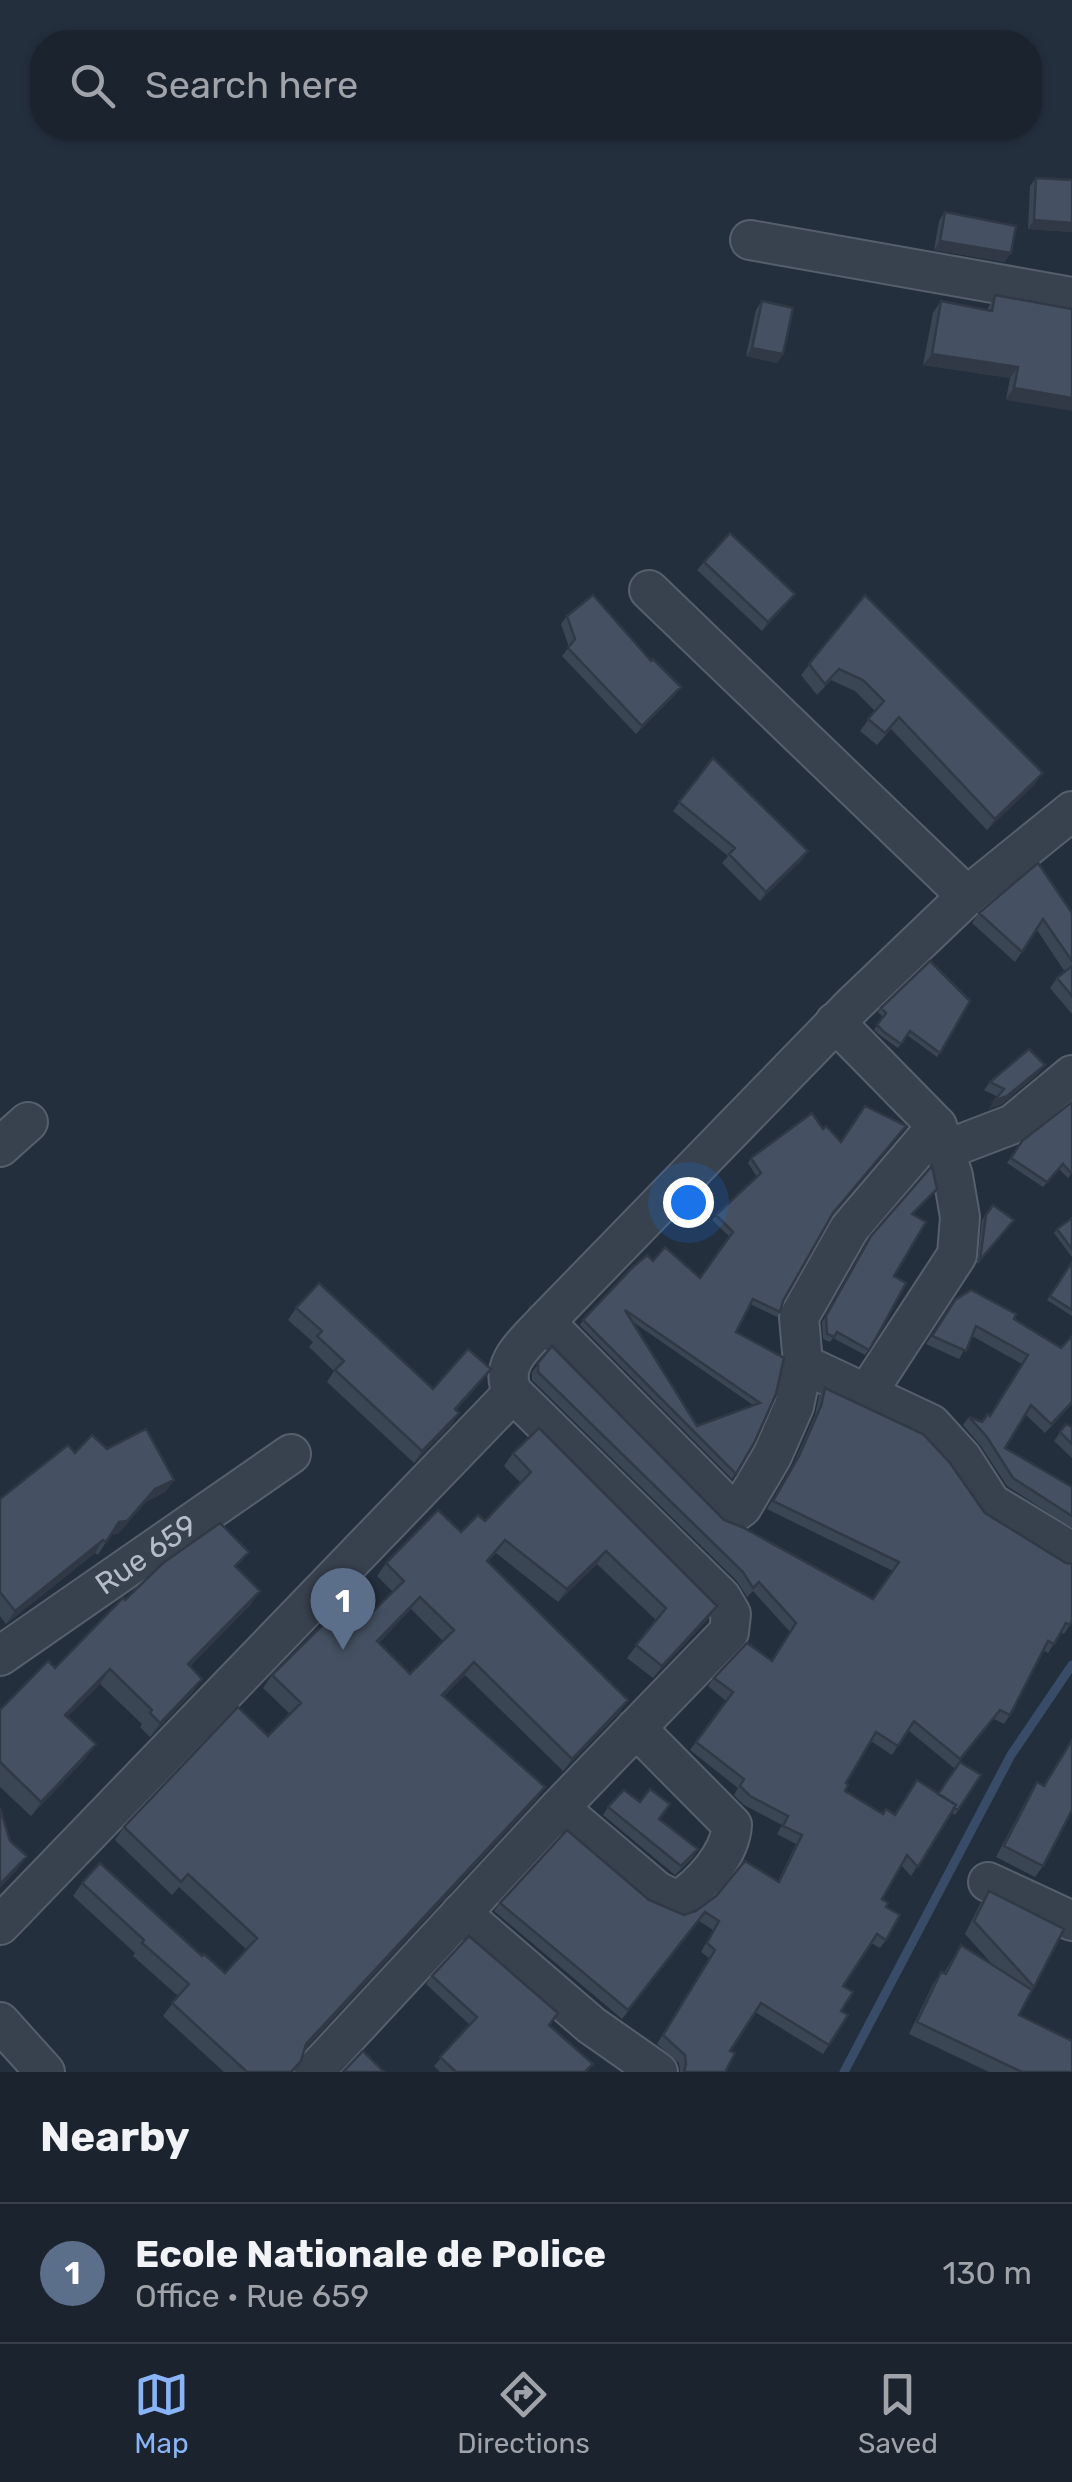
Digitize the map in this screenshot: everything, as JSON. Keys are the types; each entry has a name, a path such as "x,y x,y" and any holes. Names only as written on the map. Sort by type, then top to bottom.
{"street":[{"path":"750,240 1072,297"},
{"path":"649,590 966,896"},
{"path":"314,2072 729,1632 732,1614 721,1598 514,1392 507,1381 509,1362 835,1022 966,896 1072,811"},
{"path":"835,1022 941,1138 954,1176 960,1216 957,1255 865,1396"},
{"path":"545,1322 734,1513 742,1507 772,1456 794,1406 804,1364 799,1317 849,1229 941,1138 1013,1124 1072,1075"},
{"path":"804,1364 931,1424 962,1458 991,1503 1072,1552"},
{"path":"0,1925 514,1392"},
{"name":"Rue 659","path":"0,1656 291,1454"},
{"path":"559,1808 657,1891 676,1902 691,1892 731,1842 732,1826 636,1728"},
{"path":"988,1882 1072,1921"},
{"path":"462,1913 591,2025 614,2060 658,2072"},
{"path":"0,2022 45,2072"}],"building":[{"path":"1036,178 1072,180 1072,223 1034,220"},
{"path":"945,212 1016,226 1011,253 940,241"},
{"path":"995,295 1072,309 1072,398 1014,388 1018,367 932,354 941,301 992,311"},
{"path":"762,301 793,308 783,354 752,348"},
{"path":"730,533 795,594 768,622 704,562"},
{"path":"593,595 651,661 681,687 642,726 568,648 575,639 567,616"},
{"path":"865,595 1043,773 995,819 899,717 885,733 868,719 884,701 863,680 839,669 825,684 809,664"},
{"path":"713,758 808,851 766,892 729,854 735,848 679,802"},
{"path":"1038,863 1072,913 1072,961 1043,919 1022,952 979,913"},
{"path":"930,961 970,1001 940,1053 910,1031 901,1044 877,1025 886,1013 881,1008"},
{"path":"1072,966 1072,996 1057,978"},
{"path":"1029,1049 1045,1065 1007,1096 994,1101 1004,1089 990,1082"},
{"path":"1072,1102 1072,1172 1063,1164 1047,1182 1011,1158 1022,1141"},
{"path":"865,1106 906,1126 833,1213 780,1312 753,1299 736,1332 784,1358 776,1394 736,1474 583,1320 632,1268 647,1255 653,1261 665,1247 700,1278 733,1232 716,1215 761,1173 751,1158 812,1113 823,1129 826,1126 841,1142","holes":["625,1310 760,1403 697,1426"]},
{"path":"932,1166 937,1189 912,1214 926,1222 894,1276 906,1283 869,1350 837,1332 834,1337 827,1334 826,1316 871,1236"},
{"path":"993,1205 1014,1220 980,1260 986,1215"},
{"path":"1072,1218 1072,1249 1057,1229"},
{"path":"1072,1262 1072,1310 1050,1296"},
{"path":"319,1283 433,1389 468,1349 491,1369 455,1409 459,1413 422,1451 335,1370 344,1361 317,1336 322,1331 296,1308"},
{"path":"971,1290 1016,1314 1014,1319 1061,1348 1072,1336 1072,1402 1051,1424 1031,1405 1005,1448 1072,1487 1072,1516 1013,1478 969,1417 982,1422 990,1416 1028,1355 976,1326 966,1351 932,1336 955,1300"},
{"path":"552,1346 724,1520 873,1599 899,1562 773,1501 799,1456 825,1388 923,1434 950,1463 985,1513 1072,1564 1070,1625 1066,1623 1054,1644 1048,1641 1010,1715 1000,1710 960,1759 914,1721 898,1746 876,1732 846,1783 845,1791 883,1814 886,1809 895,1815 917,1780 956,1805 918,1867 907,1855 882,1899 888,1903 886,1907 900,1915 886,1940 877,1934 843,1986 853,1992 841,2011 848,2015 829,2045 761,2003 730,2051 735,2053 725,2072 684,2072 685,2055 663,2035 715,1950 707,1943 719,1921 705,1912 628,2010 500,1903 567,1830 649,1900 684,1915 716,1896 745,1861 779,1882 802,1835 783,1826 788,1816 750,1796 740,1786 744,1779 696,1742 733,1692 714,1678 747,1643 772,1661 796,1623 759,1582 753,1588 743,1572 538,1372 538,1363"},
{"path":"1066,1424 1072,1427 1072,1444 1060,1432"},
{"path":"539,1428 717,1606 662,1666 636,1645 666,1608 606,1551 567,1589 505,1540 487,1561 628,1700 572,1759 474,1662 442,1695 545,1787 306,2044 301,2061 291,2072 247,2072 172,2003 189,1984 82,1883 100,1863 225,1973 257,1938 188,1874 181,1882 124,1827 238,1707 268,1736 301,1703 272,1675 342,1606 360,1624 404,1581 386,1563 438,1510 461,1532 478,1515 485,1521 531,1472 513,1453","holes":["420,1597 454,1630 410,1674 377,1641"]},
{"path":"146,1429 174,1480 155,1489 127,1521 119,1522 106,1542 103,1540 15,1611 0,1592 0,1499 68,1445 75,1453 92,1435 107,1449"},
{"path":"220,1523 249,1552 235,1566 260,1591 188,1664 202,1679 160,1723 110,1669 65,1715 96,1744 41,1802 0,1762 0,1710 48,1661 55,1668 163,1563"},
{"path":"1072,1740 1072,1810 1043,1866 1004,1846 1037,1782 1044,1786"},
{"path":"960,1762 981,1775 958,1810 938,1794"},
{"path":"650,1789 670,1804 659,1819 698,1849 681,1866 608,1807 624,1790 640,1802"},
{"path":"0,1808 10,1841 27,1856 0,1884"},
{"path":"989,1891 1064,1929 1034,1987 974,1921"},
{"path":"469,1936 558,2013 549,2025 593,2064 585,2072 456,2072 440,2057 477,2017 432,1976"},
{"path":"961,1945 1032,1990 1019,2015 1072,2041 1072,2072 1022,2072 917,2022 941,1972 946,1974"},
{"path":"363,2051 384,2072 343,2072"}],"waterway":[{"path":"844,2072 1011,1755 1072,1665"}],"place":[{"name":"Ecole Nationale de Police","path":"343,1650"}]}
